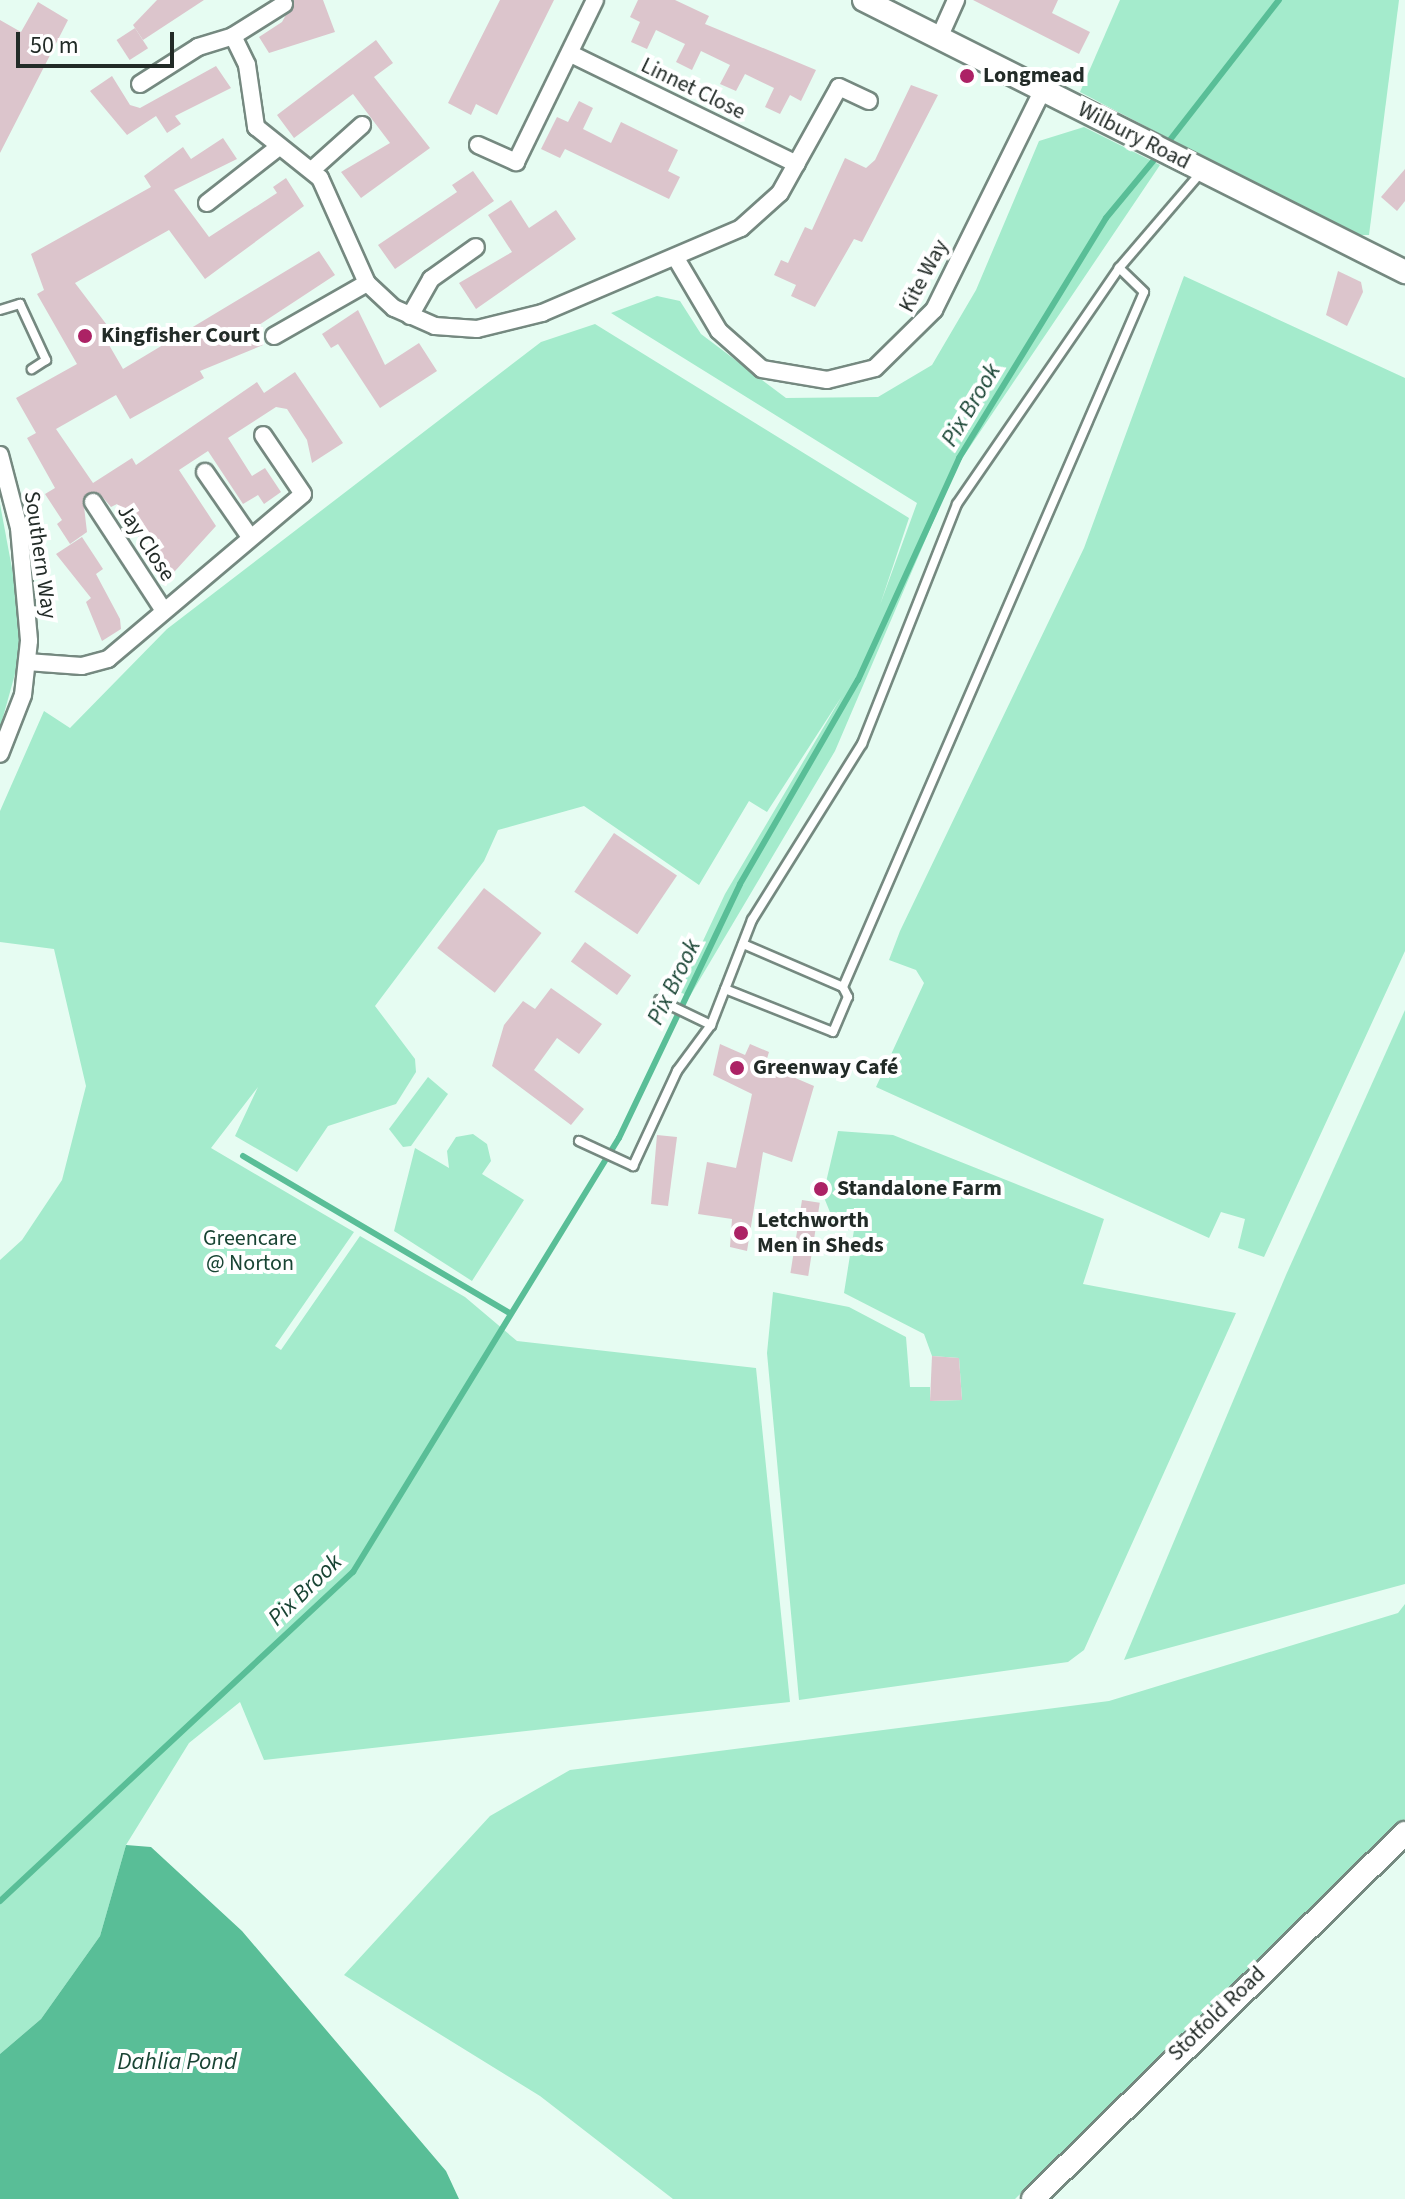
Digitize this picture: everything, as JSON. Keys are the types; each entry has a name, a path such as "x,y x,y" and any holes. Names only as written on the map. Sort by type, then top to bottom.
{"street":[{"path":"478,145 516,162 595,0"},
{"name":"Wilbury Road","path":"864,0 1405,272"},
{"path":"939,38 956,0"},
{"path":"140,84 198,47 233,36 284,4"},
{"path":"233,36 247,65 256,127 276,149 313,169 367,283 410,316 458,329 491,328 677,260 755,219 797,164 839,87 869,101"},
{"name":"Linnet Close","path":"571,54 797,164"},
{"name":"Kite Way","path":"677,260 719,331 762,369 827,380 875,368 934,310 1043,89"},
{"path":"313,169 362,125"},
{"path":"207,203 276,149"},
{"path":"410,316 431,279 476,247"},
{"path":"274,336 367,283"},
{"name":"Jay Close","path":"27,662 82,666 108,659 162,608 303,494 263,435"},
{"name":"Southern Way","path":"0,455 25,573 27,662 0,754"},
{"path":"205,472 250,537"},
{"name":"Jay Close","path":"93,502 162,608"},
{"name":"Stotfold Road","path":"1033,2199 1405,1833"}],"lane":[{"path":"579,1141 633,1166 677,1071 711,1025 752,920 862,744 957,504 1119,268 1202,171"},
{"path":"843,987 1144,292 1119,268"},
{"path":"0,310 20,304 46,360 32,369"},
{"path":"725,989 833,1032 848,997 843,987 743,944"},
{"path":"659,1000 711,1025"}],"green space":[{"path":"1120,0 1399,0 1369,235 1353,235 1080,92"},
{"name":"Greencare @ Norton","path":"1084,127 1160,165 957,466 835,751 690,996 679,992 725,894 842,696 767,812 749,801 699,885 584,806 498,830 484,861 375,1006 415,1059 416,1072 396,1104 328,1126 297,1172 235,1136 258,1087 211,1148 354,1232 275,1346 281,1350 360,1236 465,1297 517,1341 756,1368 790,1702 264,1760 240,1702 189,1743 126,1845 100,1936 41,2019 0,2054 0,1260 22,1240 62,1180 86,1086 54,949 0,942 0,811 44,711 70,728 167,629 541,342 595,324 909,518 880,605 917,503 611,313 657,296 680,301 701,334 786,398 878,397 932,365 976,290 1039,141"},
{"path":"1184,276 1405,378 1405,951 1264,1257 1238,1248 1245,1219 1221,1212 1209,1238 876,1087 924,983 916,970 889,960 900,931 1084,548"},
{"path":"0,504 25,638 0,728"},
{"path":"1405,1010 1405,1584 1124,1660 1286,1275"},
{"path":"428,1077 448,1094 411,1146 403,1147 389,1129"},
{"path":"838,1131 893,1135 1104,1219 1083,1284 1236,1313 1084,1650 1068,1662 799,1700 767,1353 773,1292 849,1307 906,1337 910,1387 930,1387 930,1401 962,1400 959,1358 932,1356 924,1334 844,1293 854,1230 836,1227 823,1195"},
{"path":"473,1134 487,1144 491,1161 482,1174 524,1200 472,1281 394,1231 415,1148 449,1168 447,1151 456,1137"},
{"path":"1405,1604 1405,1819 1015,2199 673,2199 540,2096 344,1975 490,1816 570,1770 1109,1701 1398,1613"}],"water":[{"name":"Dahlia Pond","path":"126,1845 151,1847 242,1931 446,2171 459,2199 0,2199 0,2054 41,2019 100,1936"}],"building":[{"path":"157,0 204,0 143,40 133,25"},
{"path":"294,0 323,0 335,32 269,53 259,37 282,22"},
{"path":"500,0 554,0 497,115 476,104 471,115 448,103"},
{"path":"638,0 675,0 709,16 705,24 816,70 801,101 790,95 780,114 765,107 774,88 745,74 736,91 720,84 730,65 701,51 692,70 676,62 685,44 656,30 647,49 631,42 640,22 630,17"},
{"path":"973,0 1058,0 1052,13 1090,32 1079,54"},
{"path":"38,2 68,20 0,153 0,20 21,32"},
{"path":"135,28 148,48 130,60 117,40"},
{"path":"376,40 393,63 374,77 430,148 361,198 341,172 390,143 353,94 294,138 277,115"},
{"path":"216,66 231,88 175,116 181,124 167,133 156,116 127,135 90,91 112,76 130,105 140,108"},
{"path":"911,85 938,95 862,242 854,239 815,307 791,296 796,285 774,275 781,260 788,263 805,227 812,230 845,158 866,168 875,160"},
{"path":"579,101 593,108 583,129 611,143 621,122 678,150 668,171 680,177 669,199 565,149 560,158 541,149 557,117 568,122"},
{"path":"223,138 237,159 174,190 209,237 277,193 273,187 286,178 304,206 205,279 169,230 75,283 113,333 105,338 123,369 319,251 335,275 253,329 263,345 200,371 204,378 130,419 116,395 56,429 93,483 132,458 136,465 257,382 264,393 295,372 343,443 312,463 307,440 287,409 276,407 228,438 252,476 265,468 281,492 264,504 258,495 243,504 208,451 179,470 216,526 165,582 145,533 139,537 117,504 111,507 99,493 83,498 87,532 70,544 57,524 62,520 45,494 55,488 27,438 36,433 16,398 77,364 37,294 44,290 31,254 151,187 144,176 183,147 191,159"},
{"path":"1405,169 1405,201 1397,211 1381,197"},
{"path":"473,171 494,201 395,269 378,245 457,192 452,185"},
{"path":"511,200 529,228 556,210 576,239 476,309 459,283 512,252 488,215"},
{"path":"1338,271 1361,282 1363,292 1347,326 1326,315"},
{"path":"358,310 385,365 419,343 437,371 380,408 338,344 331,348 322,334"},
{"path":"82,537 103,569 96,574 120,619 121,629 102,641 86,602 91,598 56,554"},
{"path":"614,833 677,875 637,934 574,892"},
{"path":"484,888 542,933 495,993 437,948"},
{"path":"585,942 631,976 617,995 571,961"},
{"path":"551,988 602,1024 579,1054 557,1038 534,1070 584,1109 571,1125 492,1066 504,1025 523,1001 535,1009"},
{"path":"720,1044 745,1055 750,1044 769,1052 765,1065 814,1086 792,1162 763,1152 747,1251 730,1247 732,1219 698,1214 707,1162 736,1168 752,1094 713,1075"},
{"path":"657,1135 677,1137 668,1206 651,1204"},
{"path":"802,1200 820,1203 808,1276 790,1273"},
{"path":"932,1356 959,1358 962,1400 930,1401"}],"waterway":[{"name":"Pix Brook","path":"1166,145 1279,0"},
{"name":"Pix Brook","path":"0,1901 353,1572 619,1138 740,884 858,680 959,458 1106,218 1159,154"},
{"path":"243,1156 510,1313"}],"place":[{"name":"Longmead","path":"967,76"},
{"name":"Kingfisher Court","path":"85,336"},
{"name":"Greenway Café","path":"737,1068"},
{"name":"Standalone Farm","path":"821,1189"},
{"name":"Letchworth Men in Sheds","path":"741,1233"}]}
